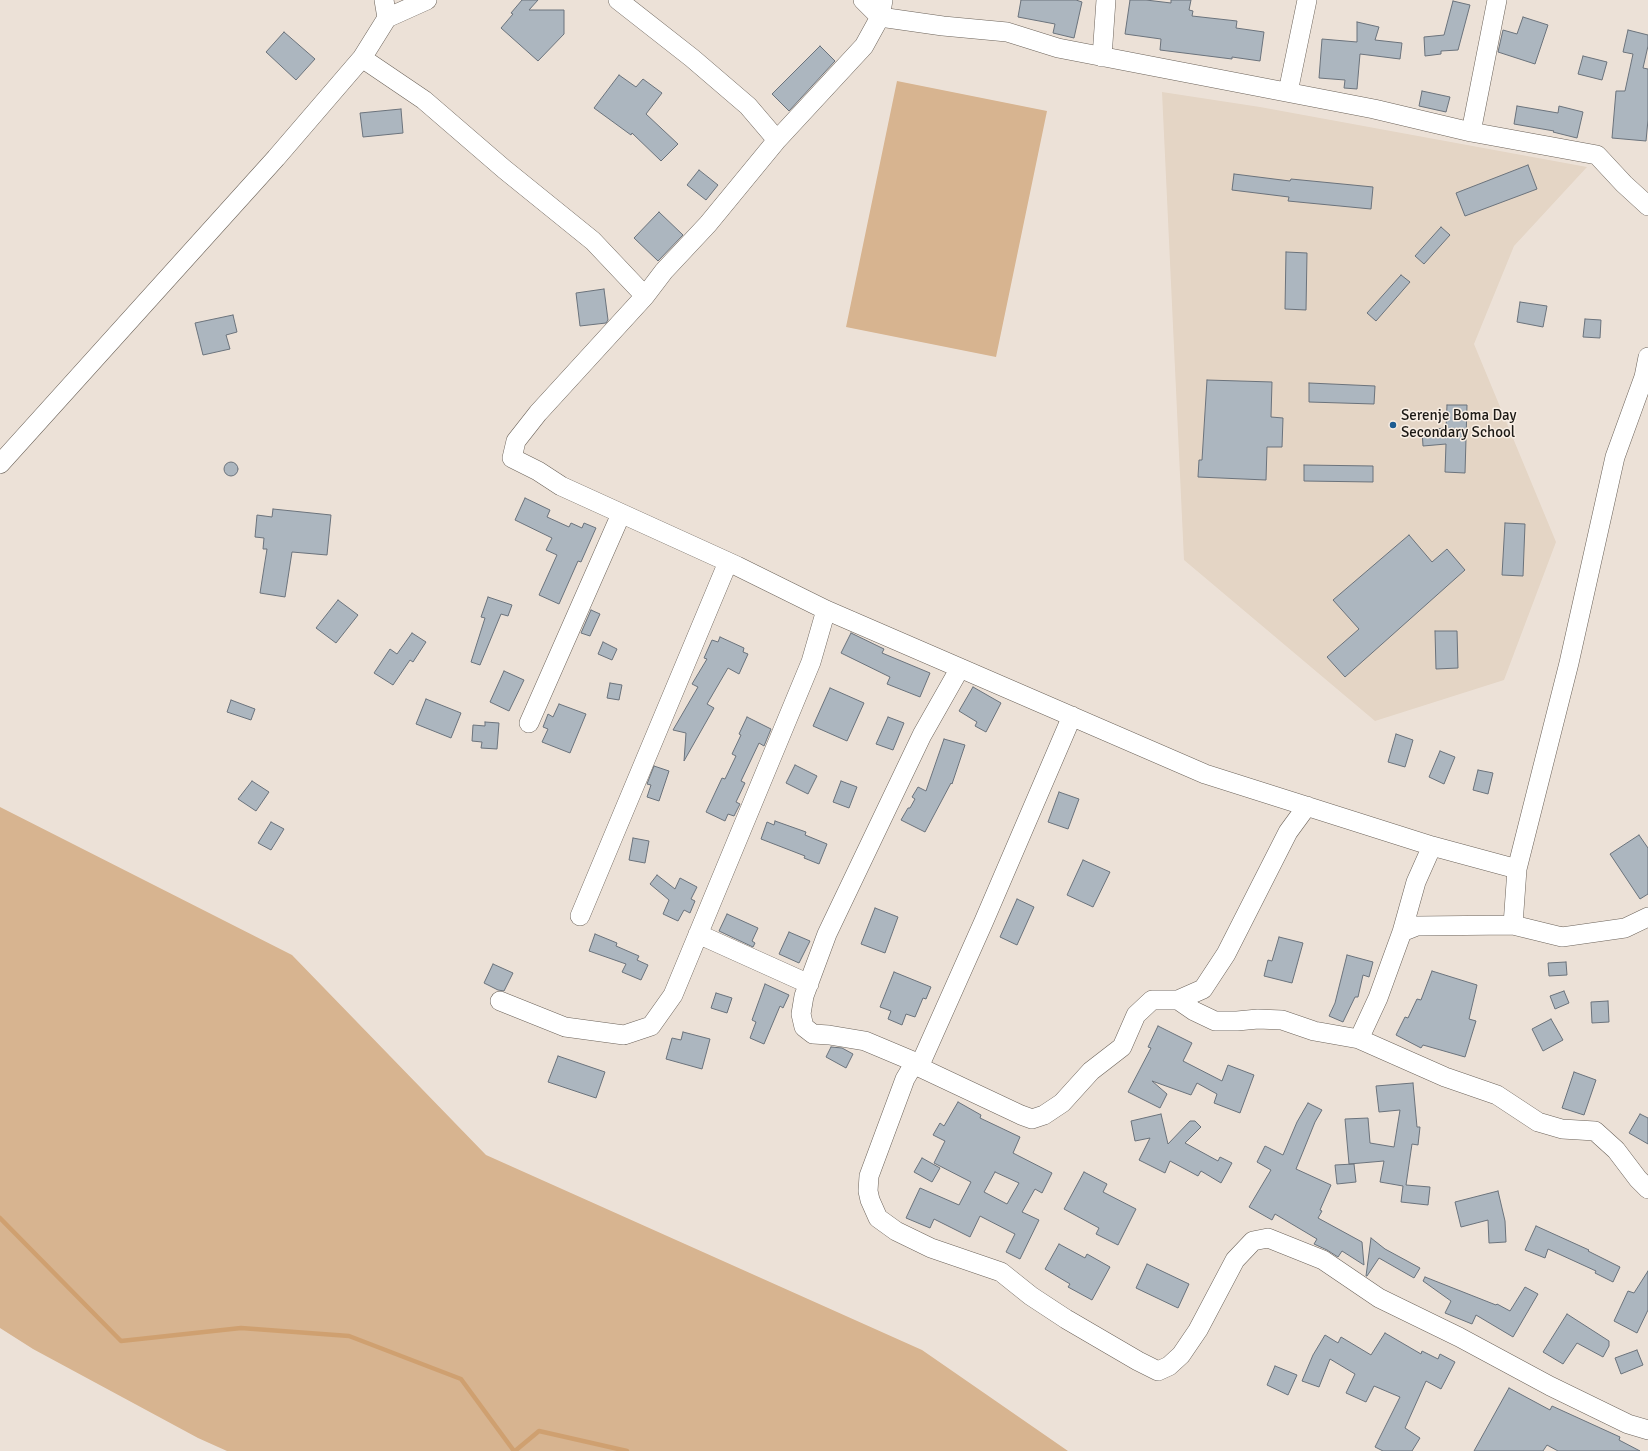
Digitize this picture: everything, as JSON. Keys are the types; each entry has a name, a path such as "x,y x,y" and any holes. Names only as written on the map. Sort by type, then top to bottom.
{"street":[{"path":"0,464 276,158 362,58 386,9 427,0"},
{"path":"618,0 692,58 748,106 777,140"},
{"path":"863,0 881,8 943,26 1006,32 1058,48 1374,109 1471,132 1597,155 1624,184 1648,206"},
{"path":"1102,57 1106,0"},
{"path":"1288,92 1308,0"},
{"path":"1471,132 1497,0"},
{"path":"881,8 864,46 777,140 708,224 664,271 645,296 538,413 516,441 512,458 538,471 561,486 728,562 826,610 1205,774 1432,846 1517,869"},
{"path":"362,58 424,100 504,169 593,241 645,296"},
{"path":"1512,925 1517,869 1569,663 1615,457 1644,377 1648,357"},
{"path":"530,723 621,514"},
{"path":"580,916 728,562"},
{"path":"500,1001 566,1027 624,1035 650,1026 673,995 811,662 826,610"},
{"path":"960,668 922,735 827,934 804,996 801,1014 804,1027 813,1034 865,1041 1032,1119 1044,1115 1062,1103 1091,1071 1122,1047 1136,1015 1152,1000 1178,1000 1203,989 1226,954 1288,832 1307,806"},
{"path":"1072,716 984,921 917,1064 905,1079 869,1176 868,1191 870,1200 878,1218 896,1231 931,1248 1000,1272 1031,1296 1066,1319 1158,1371 1169,1366 1181,1355 1198,1330 1235,1260 1252,1241 1268,1238 1324,1260 1379,1298 1558,1390 1628,1424 1648,1430"},
{"path":"1359,1039 1378,998 1402,932 1416,882 1432,846"},
{"path":"1402,932 1417,926 1512,925 1562,937 1625,928 1648,917"},
{"path":"698,934 808,984"},
{"path":"1178,1000 1194,1011 1214,1021 1258,1019 1282,1020 1314,1030 1359,1039 1445,1077 1497,1095 1538,1122 1562,1129 1595,1130 1616,1150 1638,1179 1648,1189"}],"shaded area":[{"path":"897,81 1047,111 996,357 846,327"},
{"path":"1162,92 1260,107 1587,167 1514,246 1474,344 1556,542 1504,680 1375,721 1184,560"},
{"path":"0,807 292,955 486,1155 922,1350 1068,1451 227,1451 198,1438 33,1349 0,1328"}],"building":[{"path":"522,0 538,0 529,10 564,10 564,34 538,61 501,28"},
{"path":"1021,0 1076,0 1082,2 1074,38 1053,33 1055,24 1018,17"},
{"path":"1130,0 1171,3 1171,0 1191,0 1189,10 1193,11 1192,16 1237,21 1236,28 1264,32 1260,61 1160,50 1161,39 1125,34"},
{"path":"1453,1 1470,5 1458,50 1441,51 1441,54 1425,56 1424,37 1444,35"},
{"path":"1523,17 1548,25 1535,64 1498,52 1503,30 1517,34"},
{"path":"1357,22 1379,27 1375,40 1402,43 1400,59 1360,54 1357,89 1344,88 1345,80 1319,78 1322,39 1357,42"},
{"path":"1628,30 1648,35 1648,46 1643,68 1648,69 1648,120 1646,141 1612,138 1616,91 1625,91 1633,54 1623,52"},
{"path":"284,32 315,59 296,80 266,52"},
{"path":"820,46 835,61 789,111 772,94"},
{"path":"1583,56 1607,62 1602,80 1578,74"},
{"path":"619,75 636,87 643,79 662,93 646,114 678,144 661,161 632,133 631,135 594,108"},
{"path":"1422,91 1450,97 1446,112 1419,106"},
{"path":"1517,106 1558,113 1559,106 1583,112 1577,138 1553,132 1554,131 1514,124"},
{"path":"401,109 403,133 363,137 360,113"},
{"path":"1528,165 1537,189 1465,216 1456,193"},
{"path":"699,170 718,185 706,200 687,185"},
{"path":"1234,174 1290,181 1291,179 1373,187 1371,209 1288,201 1289,197 1232,190"},
{"path":"659,212 683,235 658,261 634,238"},
{"path":"1441,227 1450,235 1424,264 1415,256"},
{"path":"1286,252 1307,253 1306,310 1285,309"},
{"path":"1401,275 1410,282 1376,321 1367,313"},
{"path":"604,289 608,320 606,323 580,326 576,293"},
{"path":"1520,302 1547,306 1543,327 1517,322"},
{"path":"233,315 237,332 226,335 230,349 203,355 195,323"},
{"path":"1585,319 1601,320 1600,338 1583,337"},
{"path":"1207,380 1272,382 1271,417 1283,418 1282,447 1267,447 1266,480 1198,477 1199,460 1202,460"},
{"path":"1309,383 1375,386 1374,404 1309,402"},
{"path":"1447,405 1467,405 1465,473 1445,472 1446,444 1423,446 1422,430 1446,428"},
{"path":"231,462 236,464 238,469 236,474 231,476 226,474 224,469 226,464"},
{"path":"1304,465 1373,466 1373,482 1304,481"},
{"path":"525,498 550,510 547,517 569,527 571,523 582,528 584,523 596,528 581,562 578,561 559,604 539,595 557,555 546,550 552,538 515,520"},
{"path":"273,509 331,515 327,555 292,552 285,597 260,593 267,549 263,549 264,538 255,537 257,515 272,517"},
{"path":"1505,523 1525,524 1523,576 1502,575"},
{"path":"1409,535 1432,562 1447,549 1465,570 1345,677 1327,657 1359,629 1333,600"},
{"path":"488,597 512,605 508,616 501,614 480,665 471,662 485,618 481,617"},
{"path":"338,600 358,615 336,643 316,628"},
{"path":"591,610 600,614 590,636 581,633"},
{"path":"1435,631 1457,631 1458,668 1436,669"},
{"path":"412,633 426,642 413,662 410,660 393,685 374,673 390,649 397,654"},
{"path":"851,633 884,649 882,653 930,673 920,697 887,684 890,677 841,653"},
{"path":"720,637 744,648 743,652 748,654 739,674 728,668 707,704 714,708 684,761 686,733 673,730 698,687 692,684 707,659 704,658 712,640 718,642"},
{"path":"603,642 617,649 612,660 598,654"},
{"path":"504,671 524,680 509,711 490,702"},
{"path":"610,683 622,685 619,700 607,698"},
{"path":"973,687 1001,703 986,732 975,726 977,722 959,711"},
{"path":"830,688 864,703 847,741 813,726"},
{"path":"426,699 461,713 451,738 416,724"},
{"path":"231,700 255,709 251,720 227,712"},
{"path":"559,704 586,714 570,753 542,742 548,729 543,727 548,714 553,717"},
{"path":"747,717 771,729 764,746 759,743 741,781 745,783 736,802 740,804 734,816 728,814 725,821 706,812 722,778 725,779 736,756 732,754 741,735 739,734"},
{"path":"888,717 904,723 893,750 876,744"},
{"path":"485,722 499,723 497,749 481,748 482,742 472,741 473,725 485,726"},
{"path":"1396,734 1413,740 1405,767 1388,762"},
{"path":"944,739 965,745 952,784 951,783 925,832 901,820 915,799 912,797 918,787 926,791"},
{"path":"1440,751 1455,757 1444,784 1429,777"},
{"path":"795,765 817,776 808,794 786,783"},
{"path":"654,766 669,771 659,801 647,797 651,785 647,784"},
{"path":"1478,770 1493,773 1488,794 1473,790"},
{"path":"252,781 269,792 256,811 238,799"},
{"path":"841,781 857,787 849,808 833,802"},
{"path":"1059,792 1079,799 1068,829 1048,822"},
{"path":"775,821 806,832 805,835 827,844 819,864 804,858 805,856 761,839 767,822 774,825"},
{"path":"271,822 284,829 271,850 258,843"},
{"path":"1639,835 1648,848 1648,894 1640,899 1610,854"},
{"path":"633,838 649,841 645,863 629,860"},
{"path":"1083,860 1110,872 1093,907 1067,895"},
{"path":"657,875 675,889 680,878 697,887 691,899 695,901 690,913 684,910 678,921 663,914 669,900 650,884"},
{"path":"1017,899 1034,907 1017,945 1000,937"},
{"path":"875,908 898,917 885,953 861,944"},
{"path":"727,914 758,928 752,941 755,943 753,947 719,931"},
{"path":"789,932 810,941 799,963 779,954"},
{"path":"595,934 617,943 616,946 639,956 637,960 648,965 641,980 622,972 626,964 589,951"},
{"path":"1279,937 1303,943 1292,983 1264,976 1268,960 1272,961"},
{"path":"1347,955 1373,962 1369,977 1363,975 1358,997 1355,997 1343,1022 1329,1016 1335,1003"},
{"path":"1566,962 1567,975 1549,976 1548,963"},
{"path":"493,964 513,973 504,991 498,990 484,983"},
{"path":"1432,971 1477,985 1469,1019 1476,1021 1465,1057 1423,1045 1421,1048 1396,1035 1405,1017 1408,1018 1417,999 1421,1000"},
{"path":"894,972 931,987 926,999 923,998 915,1017 906,1014 902,1025 888,1019 891,1011 880,1007"},
{"path":"765,984 789,995 783,1008 780,1006 764,1044 750,1038 756,1022 752,1020"},
{"path":"1564,991 1569,1003 1555,1009 1550,996"},
{"path":"716,993 732,998 727,1013 711,1008"},
{"path":"1608,1001 1609,1022 1592,1023 1591,1002"},
{"path":"1551,1019 1563,1040 1543,1051 1532,1029"},
{"path":"1158,1026 1192,1043 1183,1061 1222,1081 1228,1065 1254,1075 1240,1113 1214,1103 1217,1094 1197,1083 1191,1095 1152,1081 1167,1094 1160,1108 1128,1092 1151,1048 1148,1047"},
{"path":"683,1032 710,1039 702,1069 666,1059 672,1038 681,1040"},
{"path":"831,1047 842,1048 853,1054 846,1068 826,1057"},
{"path":"558,1056 605,1072 596,1098 548,1082"},
{"path":"1574,1072 1596,1080 1584,1115 1562,1108"},
{"path":"1413,1083 1417,1127 1420,1127 1418,1145 1412,1144 1406,1185 1430,1187 1428,1205 1401,1202 1403,1186 1380,1182 1384,1161 1349,1164 1345,1119 1368,1118 1370,1143 1394,1147 1400,1110 1379,1112 1376,1086"},
{"path":"958,1102 981,1115 980,1118 1020,1137 1013,1153 1052,1173 1042,1193 1035,1189 1022,1212 1039,1220 1020,1259 1006,1252 1015,1234 980,1216 970,1237 934,1219 930,1228 906,1218 920,1188 959,1205 971,1182 934,1163 945,1141 933,1135 940,1123 944,1126","holes":["995,1172 1019,1183 1007,1204 984,1192"]},
{"path":"1308,1103 1322,1110 1315,1122 1296,1169 1331,1185 1318,1218 1362,1242 1364,1265 1342,1251 1338,1257 1314,1244 1317,1239 1275,1214 1272,1220 1249,1207 1271,1170 1257,1162 1265,1146 1283,1155 1297,1122"},
{"path":"1161,1114 1168,1144 1190,1121 1195,1121 1201,1127 1185,1143 1218,1161 1220,1157 1232,1163 1221,1183 1201,1171 1198,1176 1170,1161 1165,1173 1139,1160 1150,1138 1135,1141 1131,1121"},
{"path":"1640,1114 1648,1118 1648,1144 1629,1133"},
{"path":"922,1158 940,1168 932,1182 914,1172"},
{"path":"1354,1164 1356,1182 1337,1184 1335,1165"},
{"path":"1084,1172 1107,1184 1103,1192 1136,1209 1118,1245 1096,1234 1099,1228 1064,1209"},
{"path":"1498,1191 1505,1221 1506,1242 1489,1243 1488,1220 1461,1227 1455,1202"},
{"path":"1536,1226 1589,1250 1588,1251 1620,1267 1613,1282 1595,1273 1596,1271 1548,1249 1545,1258 1525,1250"},
{"path":"1371,1238 1385,1249 1420,1268 1414,1278 1379,1258 1366,1276"},
{"path":"1059,1244 1085,1258 1087,1254 1110,1267 1092,1300 1068,1287 1070,1284 1045,1269"},
{"path":"1147,1264 1189,1284 1178,1308 1136,1288"},
{"path":"1648,1271 1648,1310 1637,1333 1614,1321 1628,1291 1634,1293"},
{"path":"1425,1277 1496,1305 1497,1304 1510,1311 1525,1287 1538,1294 1513,1337 1476,1315 1472,1324 1445,1313 1451,1301 1423,1281"},
{"path":"1567,1314 1609,1341 1609,1346 1603,1357 1577,1343 1563,1364 1543,1352"},
{"path":"1385,1333 1421,1354 1422,1351 1438,1359 1440,1354 1455,1362 1441,1389 1426,1381 1405,1428 1420,1438 1412,1451 1383,1451 1375,1447 1400,1397 1374,1386 1366,1402 1346,1393 1355,1374 1330,1359 1319,1387 1302,1381 1313,1355 1325,1335 1338,1343 1341,1337 1371,1355"},
{"path":"1637,1350 1643,1365 1621,1374 1615,1358"},
{"path":"1275,1366 1297,1375 1288,1395 1267,1385"},
{"path":"1509,1388 1550,1410 1552,1406 1620,1437 1619,1440 1640,1451 1558,1451 1547,1445 1543,1451 1474,1451"}],"waterway":[{"path":"0,1218 121,1341 241,1328 349,1336 461,1379 514,1451"},
{"path":"515,1451 539,1431 627,1451"}],"place":[{"name":"Serenje Boma Day Secondary School","path":"1393,425"}]}
